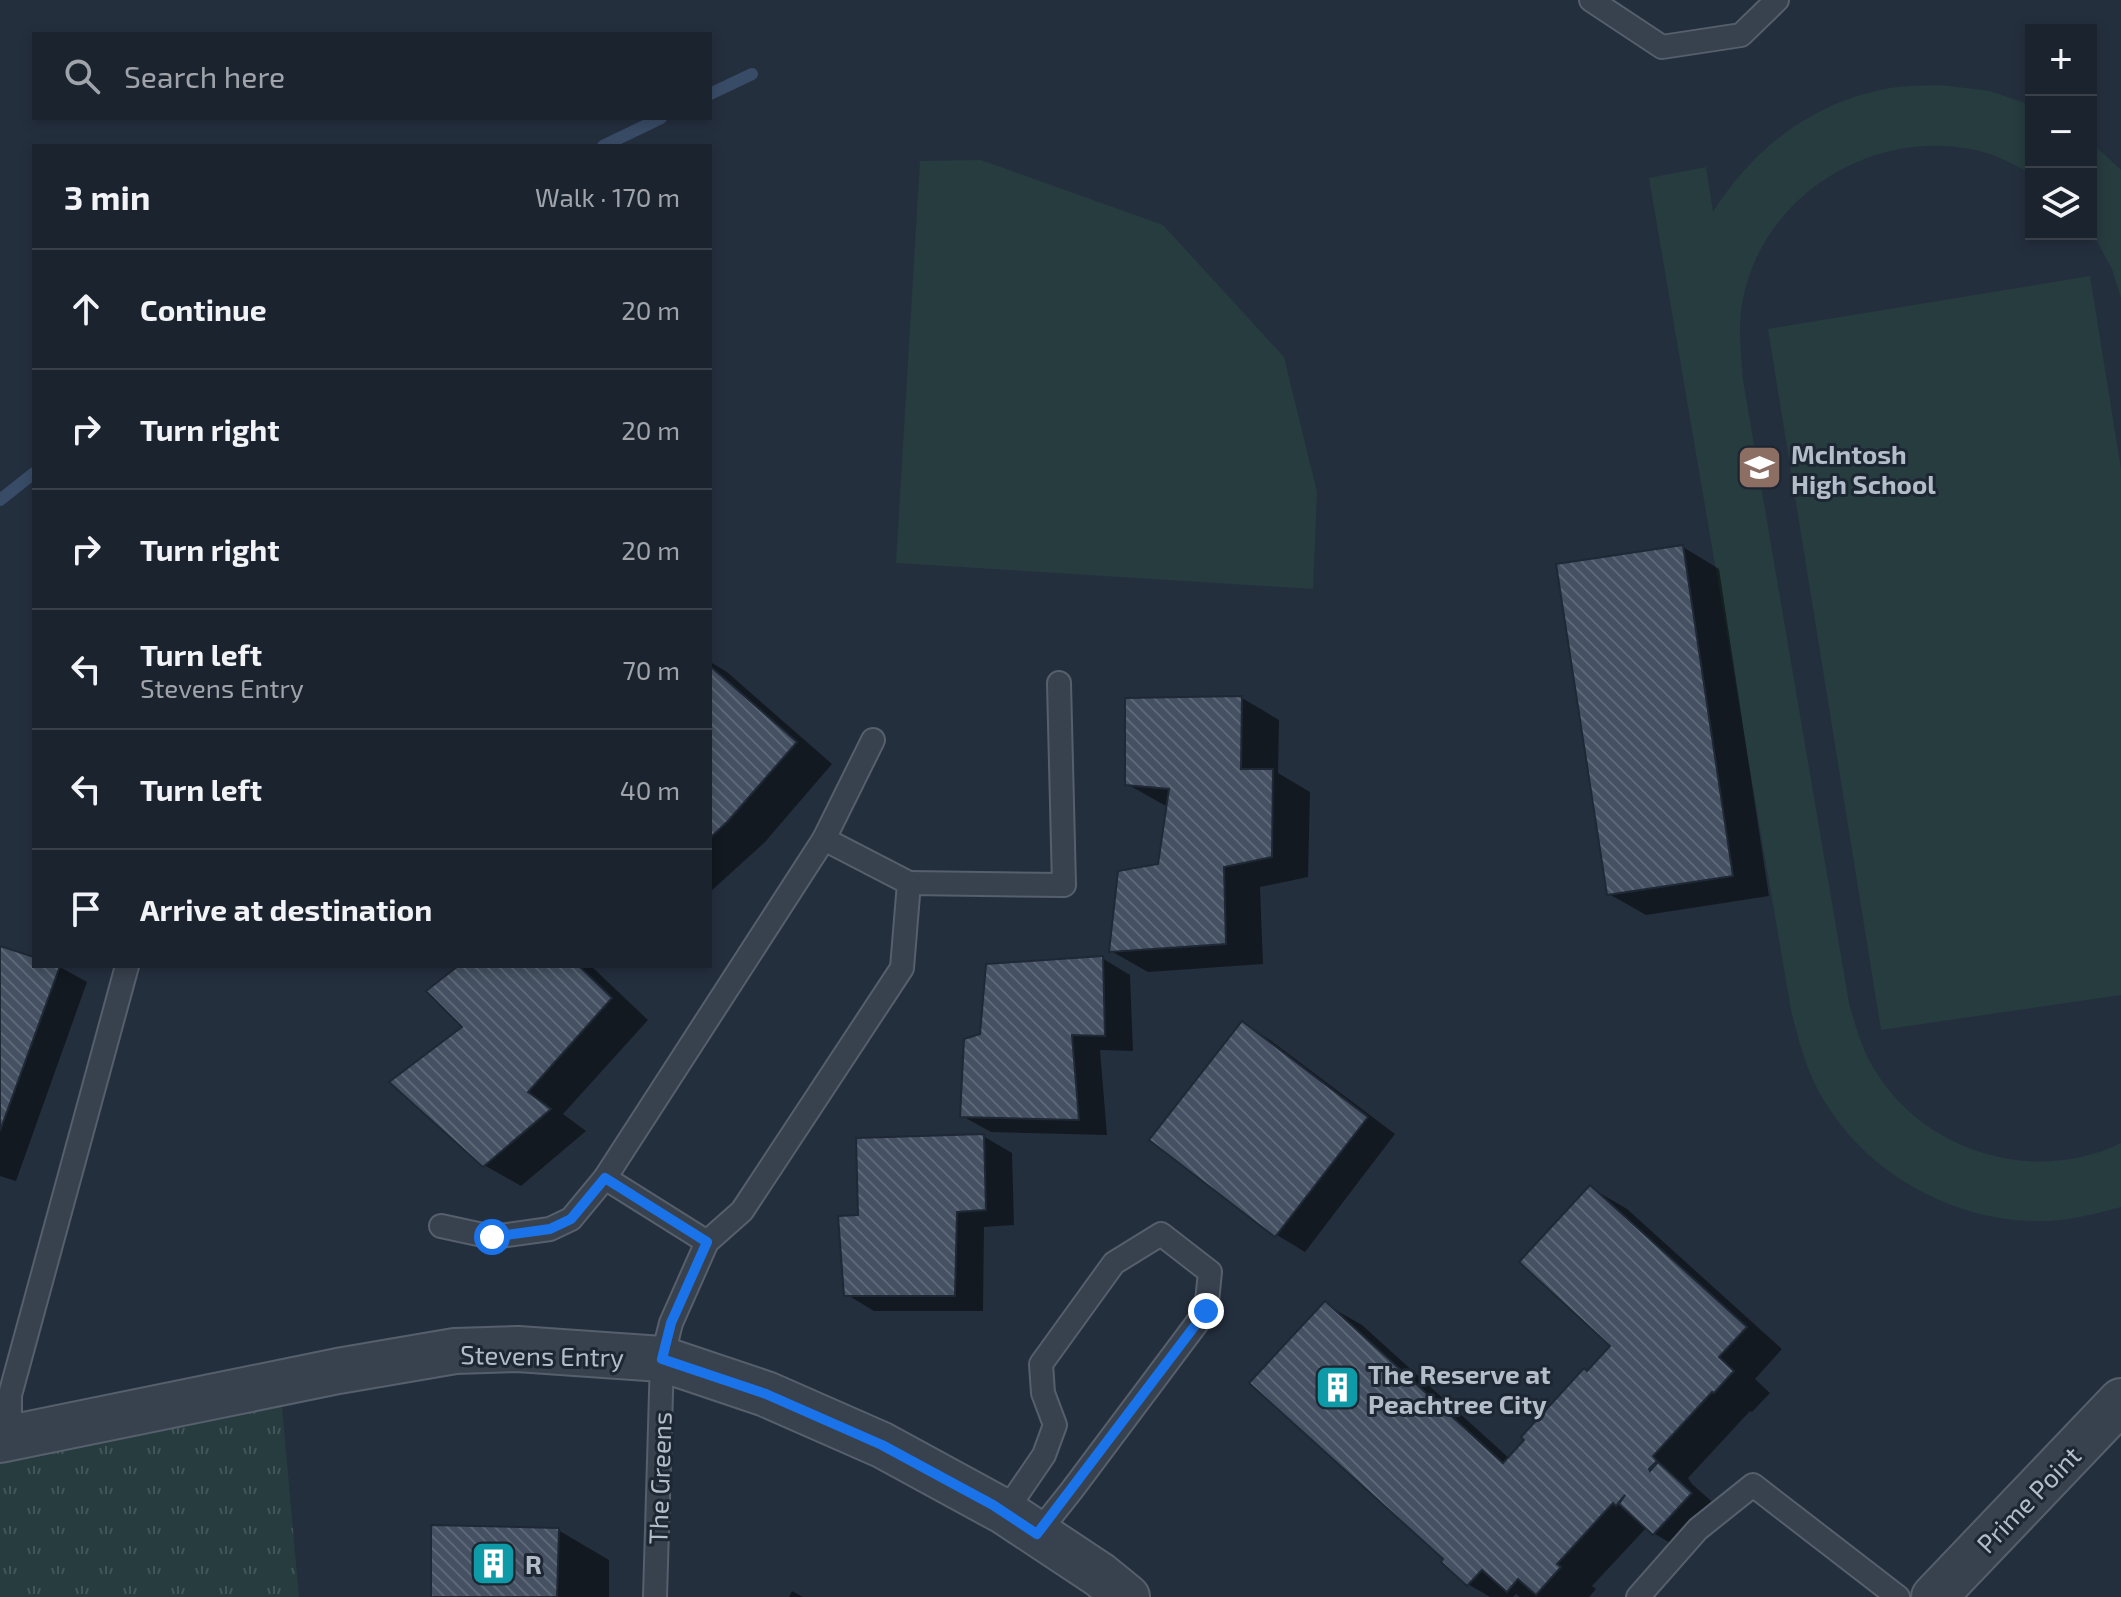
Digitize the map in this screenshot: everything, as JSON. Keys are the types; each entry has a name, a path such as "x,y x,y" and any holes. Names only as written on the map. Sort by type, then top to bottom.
{"street":[{"name":"Stevens Entry","path":"5,1440 338,1371 455,1351 518,1349 662,1359 766,1394 882,1445 1021,1523 1100,1575 1127,1597"},
{"name":"Prime Point","path":"1934,1597 2121,1401"}],"lane":[{"path":"1591,0 1662,47 1741,35 1777,0"},
{"path":"824,839 909,883 1064,885 1059,683"},
{"path":"441,1226 492,1237 550,1229 571,1219 605,1178 824,839 873,740"},
{"path":"605,1178 707,1242 742,1211 902,968 909,883"},
{"path":"5,1440 10,1395 126,968"},
{"path":"1161,1234 1210,1272 1206,1311 1021,1523 1055,1425 1043,1393 1041,1364 1114,1263 1161,1234"},
{"name":"The Greens","path":"655,1597 662,1359 671,1323 707,1242"},
{"path":"1638,1597 1698,1529 1753,1485 1898,1597"}],"green space":[{"path":"1941,85 1990,91 2025,103 2025,171 1975,150 1937,146 1900,149 1864,159 1830,176 1801,198 1776,226 1756,258 1744,294 1741,316 1743,380 1849,1003 1860,1039 1876,1072 1897,1100 1923,1123 1953,1141 1985,1154 2019,1160 2054,1161 2088,1155 2121,1143 2121,1207 2053,1221 2000,1218 1970,1211 1913,1187 1863,1150 1825,1102 1808,1069 1791,1010 1649,178 1706,167 1713,212 1747,167 1788,130 1836,104 1897,87"},
{"path":"2097,148 2121,170 2121,298 2112,269 2096,240"},
{"path":"981,160 1163,225 1284,357 1317,492 1313,589 896,563 920,161"},
{"path":"2090,276 2121,469 2121,995 1881,1030 1768,329"},
{"path":"279,1374 299,1597 0,1597 0,1455"}],"building":[{"path":"1683,545 1733,876 1607,895 1556,564"},
{"path":"712,668 797,742 712,836"},
{"path":"1242,696 1241,769 1273,769 1272,857 1224,867 1226,944 1109,952 1118,871 1158,864 1169,789 1125,785 1125,698"},
{"path":"0,946 32,956 32,968 59,968 0,1131"},
{"path":"1103,956 1105,1036 1072,1035 1079,1120 960,1117 964,1039 980,1034 986,964"},
{"path":"455,968 581,968 612,998 528,1092 551,1109 483,1167 389,1082 462,1027 426,991"},
{"path":"1242,1021 1368,1117 1275,1237 1149,1140"},
{"path":"984,1134 986,1210 957,1212 955,1296 844,1296 838,1216 858,1215 856,1138"},
{"name":"The Reserve at Peachtree City","path":"1590,1185 1747,1327 1719,1357 1734,1371 1653,1456 1657,1461 1650,1471 1658,1462 1692,1493 1653,1535 1619,1504 1625,1495 1616,1506 1613,1503 1557,1564 1561,1567 1536,1595 1518,1579 1507,1592 1482,1570 1467,1586 1441,1562 1443,1559 1249,1383 1325,1301 1503,1463 1524,1440 1521,1437 1584,1368 1587,1371 1610,1346 1519,1262"},
{"name":"R","path":"431,1525 559,1528 557,1597 431,1597"}],"waterway":[{"path":"712,93 752,74"},
{"path":"607,144 657,120"},
{"path":"0,500 32,475"}],"place":[{"name":"McIntosh High School","path":"1760,468"},
{"name":"The Reserve at Peachtree City","path":"1337,1388"},
{"name":"R","path":"494,1563"}],"route":[{"path":"492,1237 550,1229 571,1219 605,1178 707,1242 671,1323 662,1359 766,1394 882,1445 993,1505 1037,1534 1206,1311"}]}
